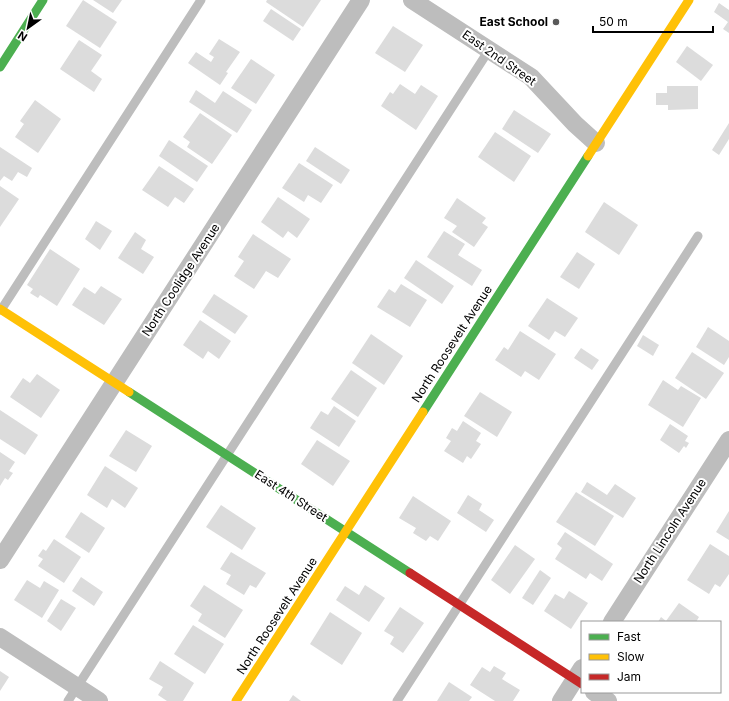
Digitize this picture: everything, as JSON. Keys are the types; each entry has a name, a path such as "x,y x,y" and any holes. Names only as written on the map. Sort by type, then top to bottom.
{"street":[{"path":"0,67 43,0"},
{"name":"North Coolidge Avenue","path":"0,560 361,0"},
{"name":"East 2nd Street","path":"412,0 531,77 575,124 596,143"},
{"name":"North Roosevelt Avenue","path":"236,701 689,0"},
{"name":"East 4th Street","path":"0,310 459,605 580,677"},
{"name":"North Lincoln Avenue","path":"613,621 729,440"},
{"path":"0,637 72,694 100,701"},
{"path":"561,701 580,677"},
{"path":"596,693 608,701"}],"lane":[{"path":"0,310 201,0"},
{"path":"72,694 489,50"},
{"path":"397,701 698,236"}],"building":[{"path":"83,0 117,22 100,48 66,26"},
{"path":"93,0 122,0 113,13"},
{"path":"267,0 321,0 303,27 266,2"},
{"path":"719,3 729,10 729,33 723,29 728,22 714,12"},
{"path":"271,9 301,29 293,41 263,21"},
{"path":"393,26 423,45 405,72 375,53"},
{"path":"219,39 240,52 226,72 228,73 220,85 188,63 196,52 211,62 214,57 209,54"},
{"path":"79,40 102,55 91,71 102,79 94,92 60,69"},
{"path":"687,46 713,65 701,81 676,62"},
{"path":"251,59 275,75 256,104 231,88"},
{"path":"400,84 415,94 421,85 438,96 416,130 381,106 390,92 393,94"},
{"path":"667,86 698,86 698,109 668,110 668,105 656,105 656,93 667,93"},
{"path":"196,90 215,103 223,91 252,110 237,133 189,102"},
{"path":"35,100 61,119 38,153 15,137 24,124 20,121"},
{"path":"514,110 551,134 538,153 502,129"},
{"path":"200,113 232,135 212,164 187,147 190,142 183,137"},
{"path":"729,123 729,139 719,155 712,150"},
{"path":"495,132 531,156 514,182 478,157"},
{"path":"169,140 208,166 197,182 159,156"},
{"path":"0,147 32,168 27,177 18,172 12,181 4,176 0,181"},
{"path":"315,147 350,170 341,184 306,161"},
{"path":"299,163 333,185 321,203 308,195 304,202 282,188"},
{"path":"159,166 194,189 184,203 175,197 168,207 142,190"},
{"path":"0,186 19,199 0,227"},
{"path":"278,197 310,219 297,238 288,231 283,238 261,222"},
{"path":"457,198 486,218 482,223 488,227 474,247 452,232 457,226 444,218"},
{"path":"604,202 638,225 619,255 585,232"},
{"path":"96,221 112,231 100,250 85,239"},
{"path":"444,231 465,244 458,255 482,270 472,286 427,257"},
{"path":"135,232 146,240 141,249 154,257 143,274 118,258"},
{"path":"253,234 291,259 278,278 266,271 254,289 234,276 244,261 238,257"},
{"path":"50,249 80,269 57,306 40,295 38,298 30,293 33,289 27,285"},
{"path":"577,252 595,264 579,289 560,277"},
{"path":"416,260 454,286 442,304 404,278"},
{"path":"401,284 427,300 410,327 377,307 389,289 395,293"},
{"path":"101,286 122,299 104,325 72,305 84,287 95,294"},
{"path":"214,294 248,316 235,334 202,312"},
{"path":"547,298 578,318 565,337 555,331 549,340 528,326"},
{"path":"200,320 231,341 219,359 208,351 203,359 183,345"},
{"path":"708,327 729,341 729,357 724,365 696,347"},
{"path":"520,331 556,354 539,380 525,371 521,377 495,360 504,347 508,350"},
{"path":"371,334 403,356 384,385 352,363"},
{"path":"643,335 659,345 653,356 637,346"},
{"path":"581,348 599,360 592,370 574,358"},
{"path":"692,352 724,373 706,399 675,378"},
{"path":"351,370 377,388 358,417 331,399"},
{"path":"37,374 60,390 41,418 10,397 23,378 30,383"},
{"path":"663,380 678,390 681,386 701,398 683,427 648,405"},
{"path":"480,392 512,412 497,437 464,416"},
{"path":"334,406 356,421 339,447 310,428 321,411 328,415"},
{"path":"0,410 38,435 25,455 0,439"},
{"path":"463,421 481,433 476,441 481,444 471,459 467,456 463,463 444,451 451,441 446,438 452,428 457,431"},
{"path":"670,424 688,436 685,441 689,443 686,448 684,446 679,453 660,440"},
{"path":"126,430 152,446 136,472 109,456"},
{"path":"317,440 350,461 333,486 301,464"},
{"path":"0,452 15,462 9,471 13,473 8,480 5,478 0,486"},
{"path":"105,466 138,488 125,508 112,499 107,508 87,495"},
{"path":"587,482 607,495 615,484 636,498 623,518 581,492"},
{"path":"576,492 614,516 595,546 556,522"},
{"path":"468,495 482,504 479,510 494,520 486,532 457,513"},
{"path":"413,496 451,521 438,541 430,536 426,541 413,533 416,528 399,518"},
{"path":"221,505 256,528 242,550 206,527"},
{"path":"729,511 729,540 716,532"},
{"path":"81,512 105,528 89,553 65,537"},
{"path":"565,532 613,564 602,581 590,573 586,579 555,559 562,548 557,544"},
{"path":"54,539 81,557 64,583 38,566 43,559 38,556 43,549 46,551"},
{"path":"710,544 729,556 729,574 720,587 715,584 709,594 687,580"},
{"path":"515,545 535,559 510,594 491,580"},
{"path":"231,552 266,573 256,588 250,585 244,595 226,584 231,575 220,569"},
{"path":"540,570 551,578 533,605 522,598"},
{"path":"81,577 103,592 94,606 72,591"},
{"path":"27,580 40,588 44,581 59,590 42,618 14,600"},
{"path":"204,585 243,610 225,638 198,621 202,614 190,606"},
{"path":"365,585 385,598 369,622 336,600 345,586 359,595"},
{"path":"569,591 588,603 571,629 544,611 555,594 564,599"},
{"path":"61,599 76,608 61,631 47,621"},
{"path":"679,603 699,617 697,621 666,621"},
{"path":"400,607 424,623 403,653 390,644 394,637 384,631"},
{"path":"330,612 362,633 342,665 310,644"},
{"path":"661,617 666,621 659,621"},
{"path":"193,625 224,644 205,674 174,654"},
{"path":"160,661 194,683 183,701 167,701 158,695 163,687 149,679"},
{"path":"494,666 506,673 502,679 520,690 513,701 495,701 470,685 482,667 490,672"},
{"path":"0,671 9,677 0,691"},
{"path":"449,682 472,697 469,701 437,701"},
{"path":"293,695 301,701 289,701"}],"traffic: fast":[{"path":"0,67 43,0"},
{"path":"423,412 588,156"},
{"path":"129,392 410,573"}],"traffic: slow":[{"path":"588,156 689,0"},
{"path":"0,309 129,392"},
{"path":"236,701 423,412"}],"traffic: jam":[{"path":"410,573 581,683"}],"place":[{"name":"East School","path":"556,22"}]}
